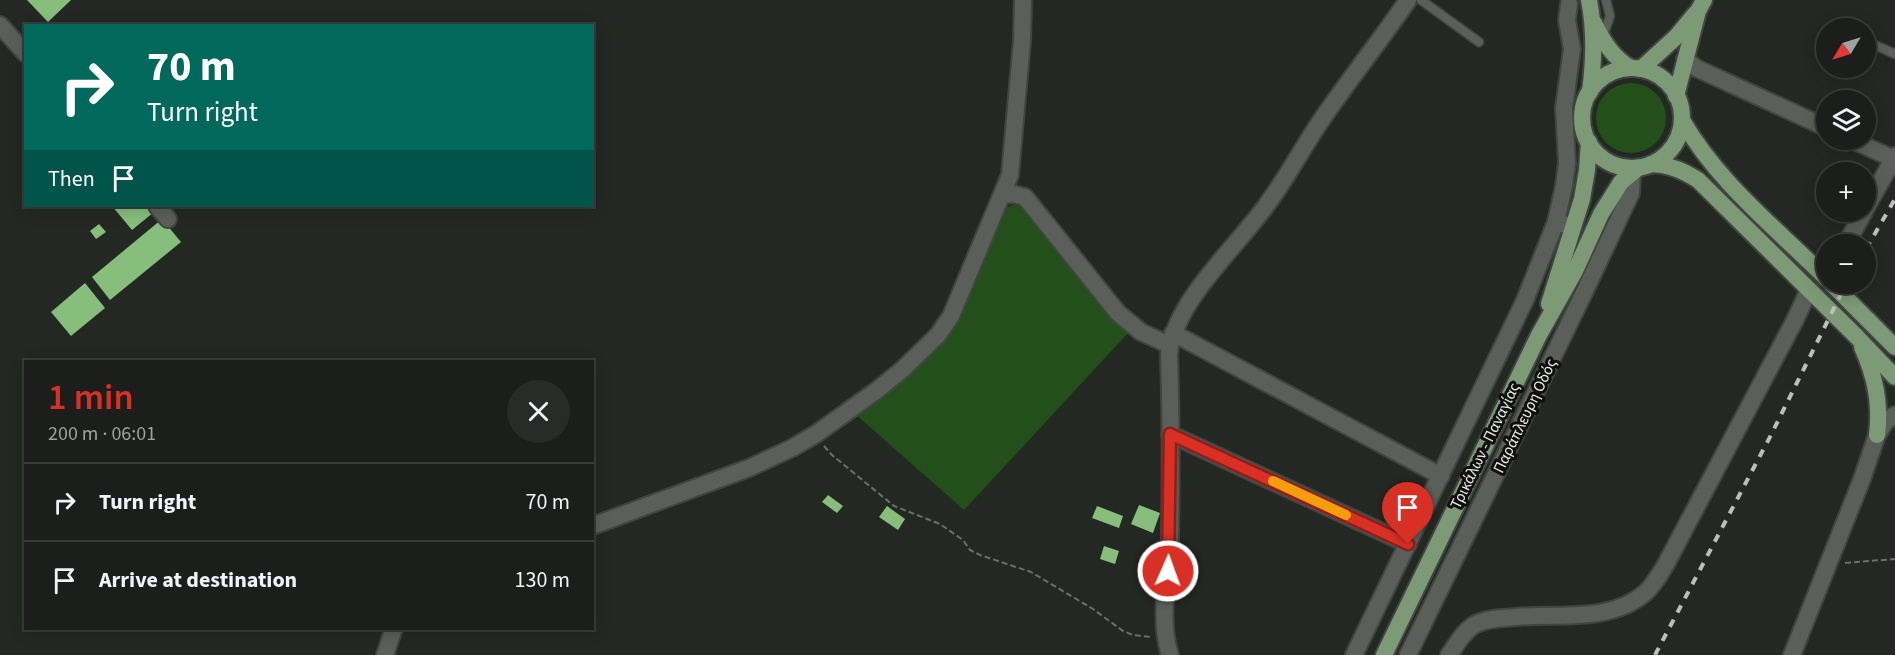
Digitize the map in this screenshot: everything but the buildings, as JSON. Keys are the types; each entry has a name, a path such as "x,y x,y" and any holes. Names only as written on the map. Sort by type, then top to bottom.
{"main road":[{"path":"1588,0 1593,22 1593,73 1582,117 1588,142 1597,154 1609,163 1623,167 1640,169 1666,165 1682,170 1698,180 1895,377"},
{"path":"1590,92 1599,81 1610,74 1636,68 1664,49 1701,6"},
{"path":"1676,96 1701,6"},
{"path":"1593,22 1616,58 1660,77 1676,96 1680,107 1682,120 1673,147 1663,157 1640,169"},
{"path":"1682,120 1692,137 1732,186 1816,268"},
{"name":"Τρικάλων - Παναγίας","path":"1539,335 1582,199 1587,170 1588,142"},
{"name":"Τρικάλων - Παναγίας","path":"1384,655 1539,335 1575,271 1612,195 1621,182 1640,169"},
{"path":"1842,294 1895,347"},
{"path":"1856,336 1875,381 1879,406 1877,435"}],"street":[{"path":"594,524 749,468 792,448 816,434 876,391 938,335 951,316 1010,175 1022,41 1023,0"},
{"path":"1170,655 1166,637 1165,608 1170,537 1168,337 1195,294 1269,201 1321,121 1408,0"},
{"path":"1354,655 1524,300 1556,222 1567,163 1564,108 1572,49 1561,2 1588,0"},
{"path":"0,25 24,52"},
{"path":"1685,59 1696,68 1816,123"},
{"path":"1875,150 1894,158 1876,190"},
{"name":"Παράπλευρη Οδός","path":"1408,655 1582,297 1640,169"},
{"path":"1010,175 1024,197 1118,313 1141,332 1168,337 1441,476"},
{"path":"1003,195 1012,194 1024,197"},
{"path":"157,207 168,219"},
{"path":"1556,222 1574,227"},
{"path":"1449,655 1474,625 1493,619 1590,615 1608,611 1626,605 1644,594 1654,584 1809,290"},
{"path":"1792,655 1862,479 1877,435 1886,421 1895,415"},
{"path":"1170,434 1408,544"},
{"path":"385,655 393,630"}],"lane":[{"path":"1421,0 1479,42"},
{"path":"1602,39 1610,16 1606,0"},
{"path":"1876,45 1895,54"}],"path":[{"path":"816,434 832,455 894,506 940,524 980,555 1031,572 1094,609 1123,631 1140,636 1166,637"},
{"path":"1827,565 1895,559"}],"green space":[{"path":"1631,83 1644,86 1656,93 1663,105 1666,118 1663,131 1656,143 1644,150 1631,153 1618,150 1606,143 1599,131 1596,118 1599,105 1606,93 1618,86"},
{"path":"1012,205 1022,206 1128,333 964,510 854,413 920,361 1001,215 1006,208"}],"railway":[{"path":"1875,234 1895,199"},
{"path":"1655,655 1771,435 1841,294"}],"slow traffic":[{"path":"1273,481 1346,515"}],"route":[{"path":"1168,571 1170,434 1408,544"}]}
